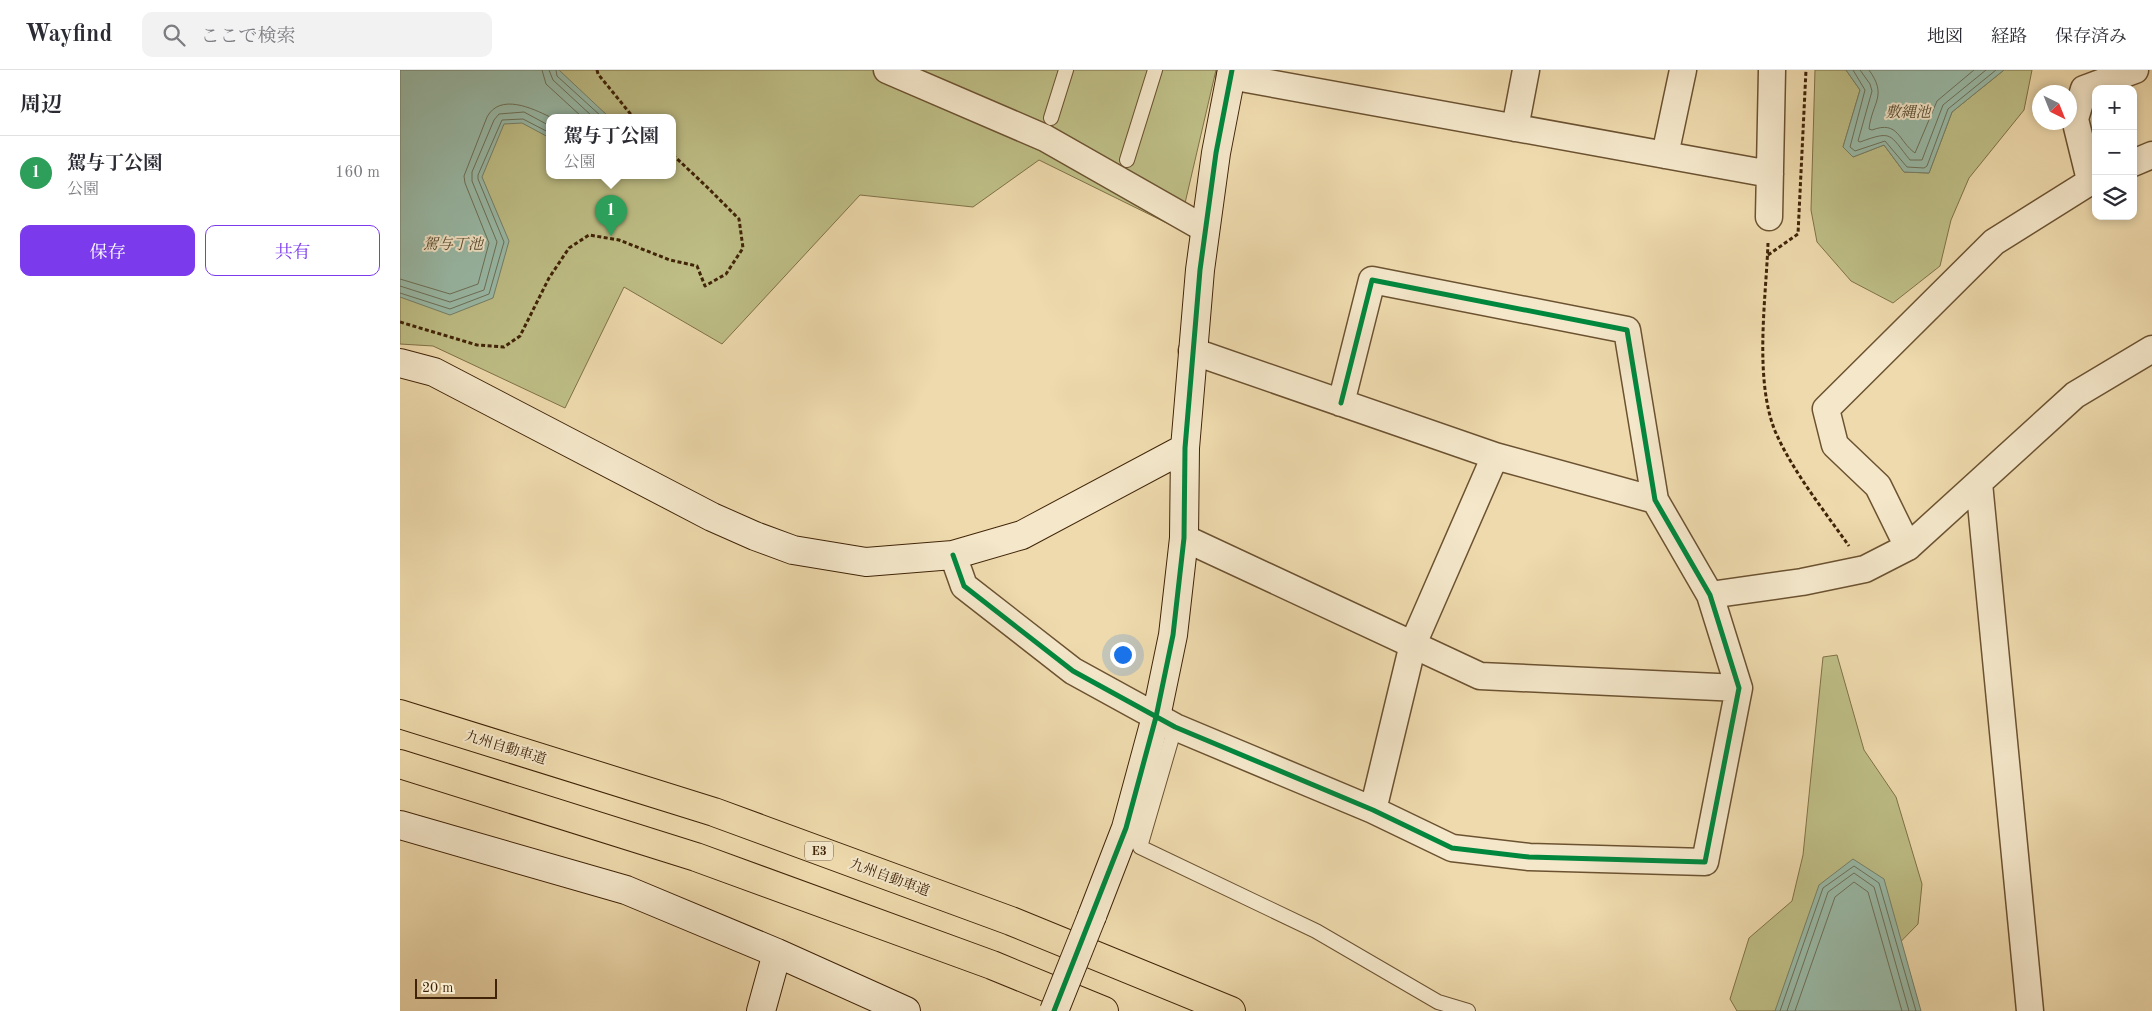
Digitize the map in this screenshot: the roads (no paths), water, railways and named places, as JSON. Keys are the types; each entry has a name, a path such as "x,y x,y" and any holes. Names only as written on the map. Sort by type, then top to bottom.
{"highway":[{"name":"九州自動車道","path":"400,714 714,812 1011,921 1231,1011"},
{"path":"400,764 696,857 992,965 1104,1011"}],"street":[{"path":"887,70 1045,138 1205,229"},
{"path":"1515,128 1526,70"},
{"path":"1665,155 1683,70"},
{"path":"1769,217 1772,70"},
{"path":"2092,176 2075,119 2084,89 2136,70"},
{"path":"1054,1011 1166,722 1173,635 1184,538 1185,448 1192,351 1205,229 1231,73 1515,128 1770,174"},
{"path":"2137,162 2152,156"},
{"path":"1908,547 1878,486 1835,445 1826,409 1994,242 2092,180"},
{"path":"954,555 964,586 1073,672 1166,722 1373,810 1452,848 1529,857 1704,862 1739,688 1710,596 1655,500 1627,330 1372,280 1341,403"},
{"path":"1710,596 1802,582 1865,568 1908,547 2075,395 2152,349"},
{"path":"1192,351 1496,456 1655,500"},
{"path":"400,363 434,372 712,517 755,536 794,550 866,562 954,555 1022,535 1185,448"},
{"path":"1373,810 1413,644 1496,456"},
{"path":"1979,483 2030,1011"},
{"path":"1184,538 1480,676 1739,688"},
{"path":"400,825 626,890 777,953 906,1011"},
{"path":"762,1011 777,953"}],"lane":[{"path":"1050,118 1066,70"},
{"path":"1127,160 1156,70"},
{"path":"1166,722 1140,847 1316,931 1438,1002 1468,1011"}],"water":[{"name":"駕与丁池","path":"400,70 559,70 606,114 546,114 546,136 522,123 504,124 482,177 509,241 493,298 450,315 400,297"},
{"name":"敷縄池","path":"1846,70 2004,70 1952,112 1929,173 1904,172 1884,145 1853,157 1843,147 1860,90"},
{"path":"1853,859 1884,879 1921,1011 1775,1011 1819,885"}],"place":[{"name":"駕与丁公園","path":"611,236"}]}
